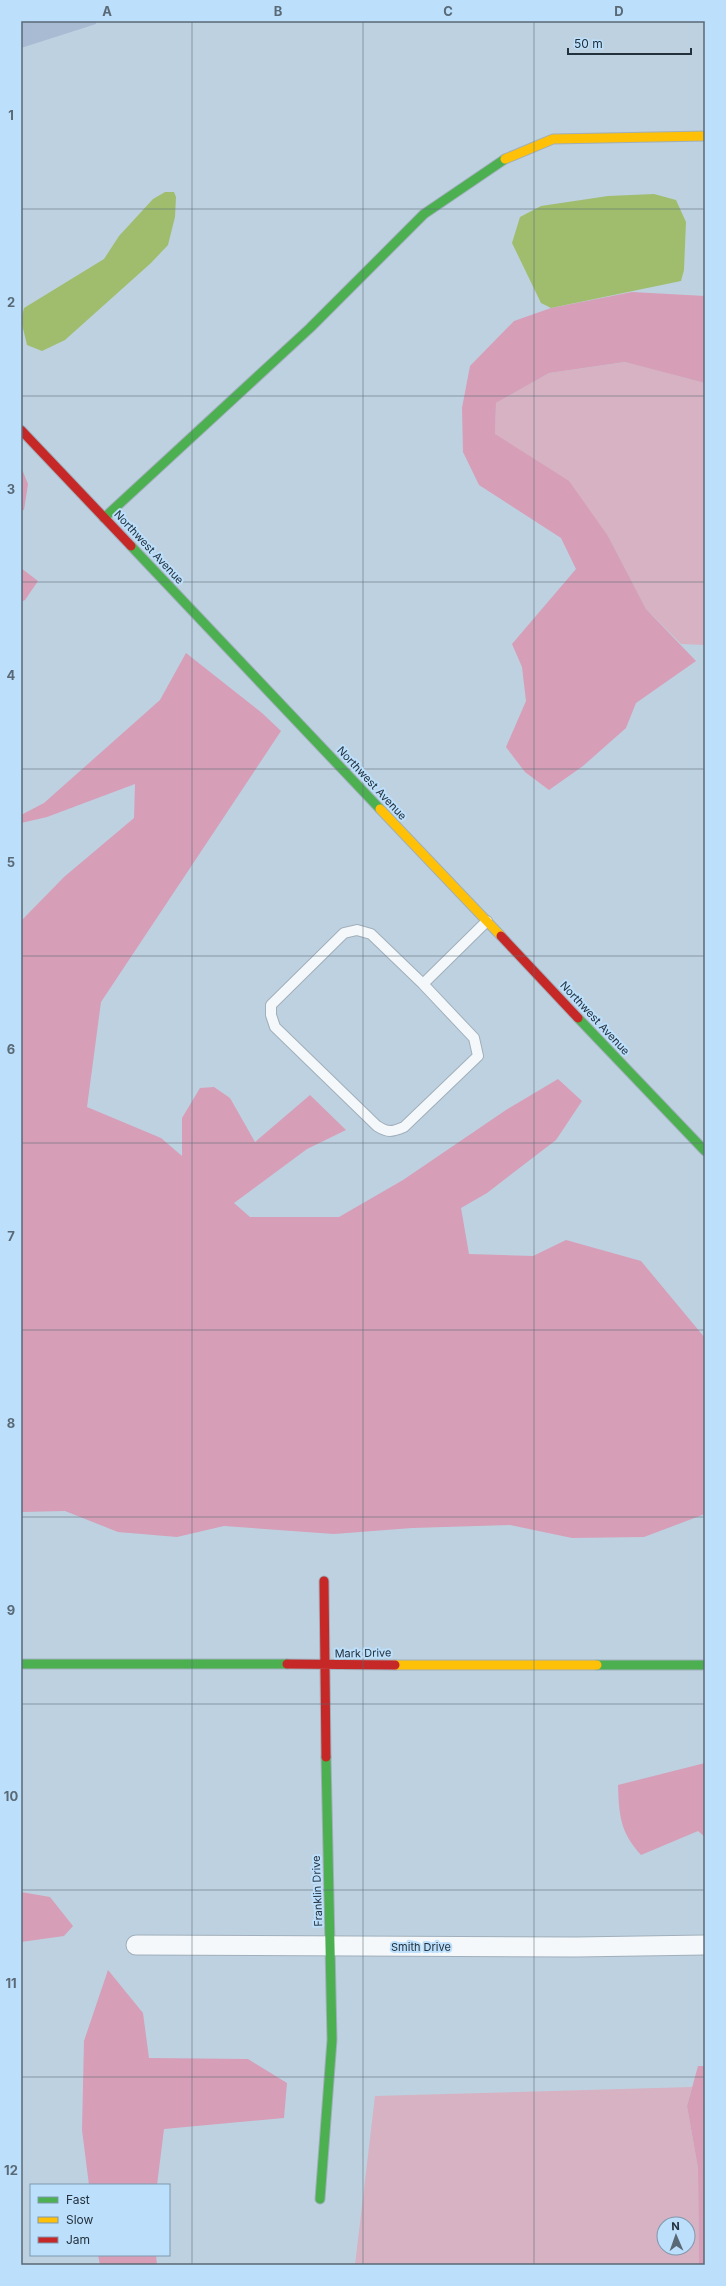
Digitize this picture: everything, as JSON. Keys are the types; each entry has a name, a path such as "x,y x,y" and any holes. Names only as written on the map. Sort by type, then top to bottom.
{"street":[{"path":"104,518 310,328 424,214 499,161 553,139 705,136"},
{"name":"Northwest Avenue","path":"21,430 705,1151"},
{"name":"Franklin Drive","path":"320,2200 332,2040 327,1850 324,1581"},
{"name":"Mark Drive","path":"21,1664 99,1663 326,1666 705,1665"},
{"name":"Smith Drive","path":"136,1945 330,1945 568,1948 705,1945"}],"lane":[{"path":"423,984 487,921"},
{"path":"357,930 371,934 423,984 474,1038 478,1056 404,1127 393,1132 386,1131 377,1126 275,1026 271,1015 271,1005 344,933 357,930"}],"shaded area":[{"path":"165,192 174,192 176,197 175,217 168,245 151,263 65,340 42,351 27,345 21,320 24,308 104,259 119,236 153,199"},
{"path":"654,194 676,200 686,222 684,270 681,281 551,308 541,303 512,243 520,217 541,206 608,196"},
{"path":"632,292 705,296 705,383 625,362 549,373 496,403 495,434 569,481 608,536 646,609 696,661 636,703 626,728 583,766 549,790 525,772 506,747 526,701 522,667 512,644 576,569 561,538 479,485 463,452 462,408 470,366 514,321 551,308"},
{"path":"626,362 705,383 705,645 681,644 646,609 608,536 495,434 496,403 549,373"},
{"path":"21,467 28,484 24,510 21,510"},
{"path":"21,568 38,581 25,600 21,602"},
{"path":"186,653 262,713 281,731 101,1002 87,1107 161,1138 182,1156 182,1118 200,1088 214,1087 230,1098 255,1142 310,1095 346,1130 307,1149 234,1203 250,1217 339,1217 403,1180 506,1110 558,1079 582,1101 556,1140 487,1193 461,1208 469,1254 533,1256 566,1240 641,1261 705,1338 705,1514 644,1537 572,1538 510,1525 412,1528 334,1534 224,1526 177,1537 118,1532 65,1511 21,1512 21,921 64,877 134,818 135,784 47,817 21,823 21,815 44,803 160,700"},
{"path":"705,1763 705,1837 698,1831 641,1855 629,1839 622,1823 618,1785"},
{"path":"21,1892 50,1897 73,1926 64,1936 21,1942"},
{"path":"108,1970 143,2013 149,2058 248,2059 287,2083 284,2118 164,2129 157,2184 89,2184 82,2130 84,2041"},
{"path":"698,2066 705,2066 705,2265 699,2265 698,2168 687,2106"},
{"path":"692,2087 687,2106 698,2168 699,2265 355,2265 375,2096"},
{"path":"98,2256 156,2256 157,2265 100,2265"}],"building":[{"path":"21,21 96,21 96,24 21,48"}],"traffic: fast":[{"path":"104,518 310,328 424,214 505,159"},
{"path":"131,546 380,809"},
{"path":"578,1018 705,1151"},
{"path":"21,1664 287,1664"},
{"path":"597,1665 705,1665"},
{"path":"320,2199 332,2040 326,1757"}],"traffic: slow":[{"path":"505,159 553,139 705,136"},
{"path":"380,809 501,936"},
{"path":"395,1665 597,1665"}],"traffic: jam":[{"path":"21,430 131,546"},
{"path":"501,936 578,1018"},
{"path":"324,1581 326,1757"},
{"path":"287,1664 395,1665"}]}
